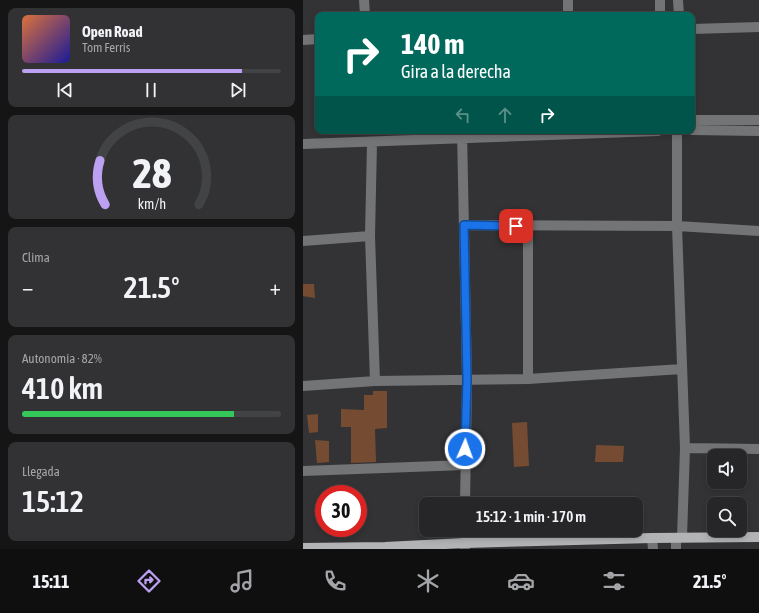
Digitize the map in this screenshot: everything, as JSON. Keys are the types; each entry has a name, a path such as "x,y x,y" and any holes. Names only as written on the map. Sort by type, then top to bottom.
{"main road":[{"path":"303,548 385,548 652,538 759,537"}],"street":[{"path":"364,0 365,12"},
{"path":"568,0 568,12"},
{"path":"660,0 660,12"},
{"path":"678,0 679,12"},
{"path":"695,29 759,28"},
{"path":"303,40 315,39"},
{"path":"695,120 759,120"},
{"path":"695,130 759,131"},
{"path":"303,144 371,142 462,134 467,380 465,497"},
{"path":"676,549 679,538 685,448 677,226 677,134"},
{"path":"371,142 370,236 375,381"},
{"path":"464,225 677,226 759,231"},
{"path":"528,226 528,379"},
{"path":"303,240 370,236"},
{"path":"303,386 375,381 528,379 682,369"},
{"path":"685,448 759,449"},
{"path":"303,471 465,465"},
{"path":"652,538 653,549"}],"building":[{"path":"303,284 314,284 315,298 303,296"},
{"path":"373,391 387,391 387,428 375,429 376,462 351,463 351,427 341,427 341,409 364,410 364,395 373,395"},
{"path":"318,414 318,432 309,433 307,415"},
{"path":"527,422 529,466 514,467 512,423"},
{"path":"315,440 329,441 329,462 317,463"},
{"path":"596,445 624,446 623,462 595,462"}],"route":[{"path":"465,449 467,380 464,225 516,226"}]}
